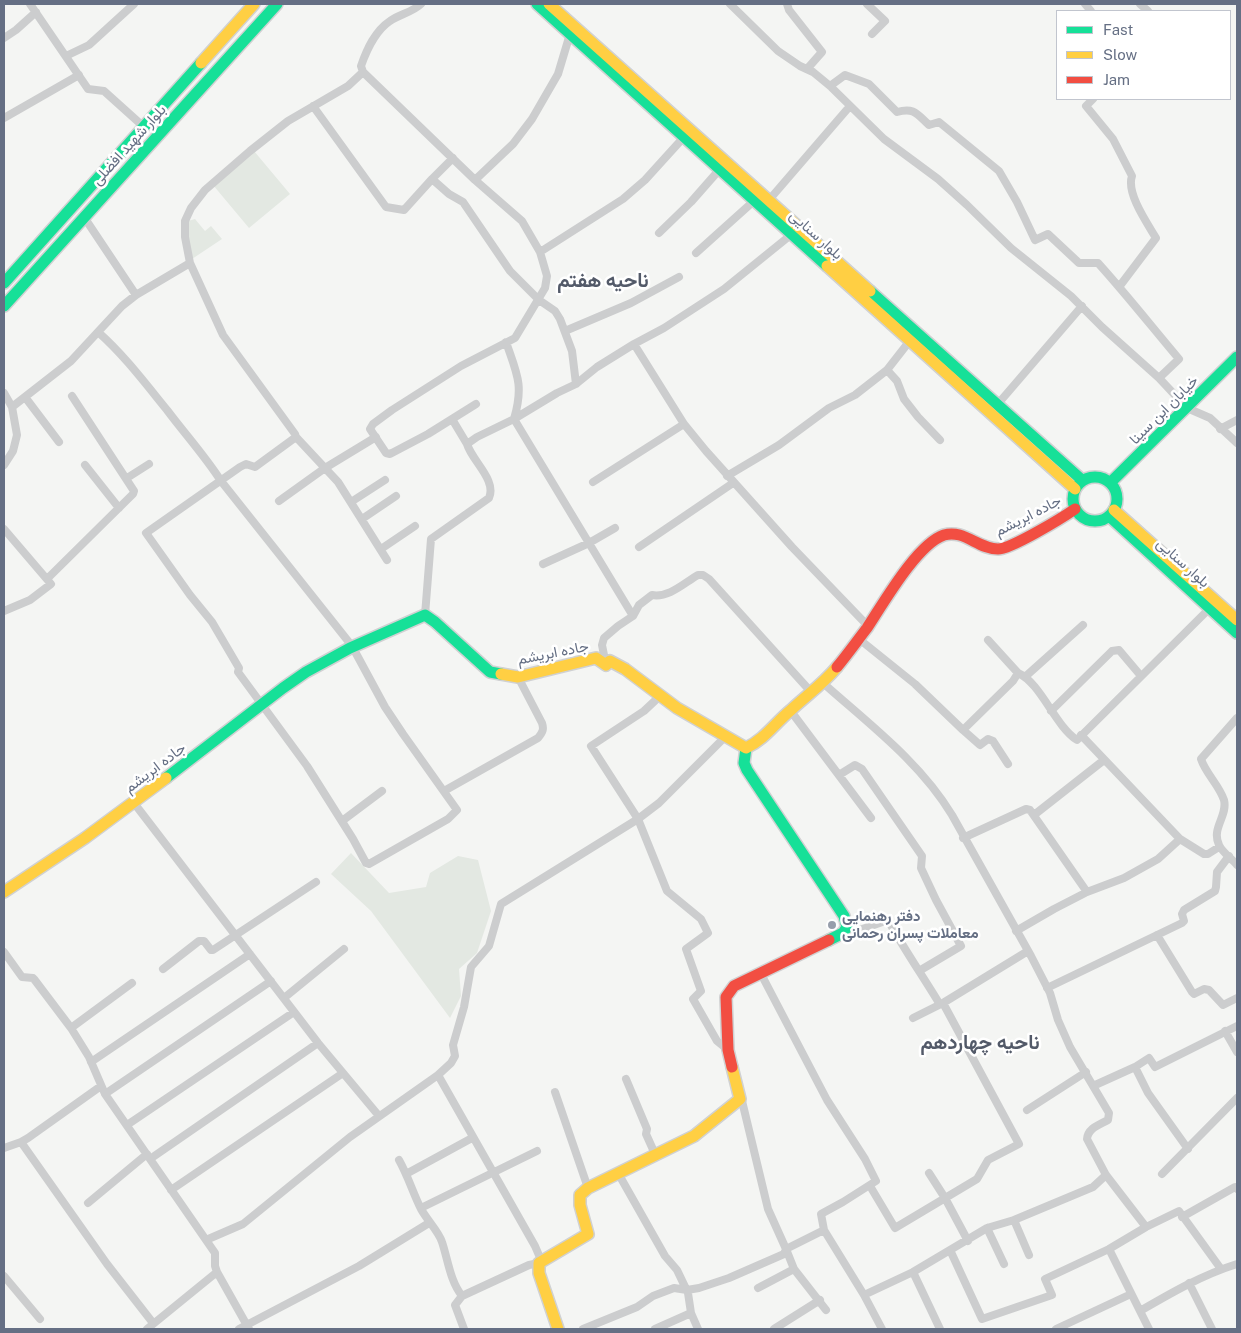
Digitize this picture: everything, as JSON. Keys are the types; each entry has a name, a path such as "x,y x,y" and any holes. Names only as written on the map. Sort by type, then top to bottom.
{"main road":[{"name":"بلوار شهید افضلی","path":"4,283 254,4"},
{"name":"بلوار شهید افضلی","path":"4,306 277,4"},
{"name":"بلوار سنایی","path":"537,4 792,234 913,337 1078,484"},
{"name":"بلوار سنایی","path":"549,4 769,200 913,337 997,405 1078,484"},
{"path":"106,169 117,180"},
{"name":"خیابان ابن سینا","path":"1110,483 1237,357"},
{"path":"1094,477 1100,477 1110,483 1117,498 1112,513 1098,521 1082,518 1075,509 1072,499 1078,484 1094,477"},
{"name":"جاده ابریشم","path":"5,889 80,842 307,671 352,646 426,615 490,672 518,677 596,658 606,665 610,660 626,669 677,708 746,748 755,745 790,710 823,683 859,639 867,625 920,553 940,536 952,533 964,534 980,544 998,550 1045,527 1075,509"},
{"name":"بلوار سنایی","path":"1112,513 1237,633"},
{"name":"بلوار سنایی","path":"1112,513 1237,620"},
{"path":"558,1329 539,1273 540,1261 588,1234 580,1205 580,1196 588,1188 694,1136 740,1099 728,1050 726,998 734,986 843,933 847,927 844,916 747,770 744,763 746,748"}],"street":[{"path":"30,4 88,89 104,92 144,127"},
{"path":"66,56 89,45 134,4"},
{"path":"421,4 390,21 377,33 369,46 361,66 363,72 475,180 522,221 540,252 547,276 545,288 515,338 461,366 392,410 370,427 386,453 390,454 476,404"},
{"path":"730,4 778,51 830,86 884,139 938,179 1011,248 1082,306 1102,327 1159,378 1187,408 1210,418 1237,443"},
{"path":"787,4 789,10 822,52 807,69"},
{"path":"867,4 886,20 872,34"},
{"path":"4,38 36,12"},
{"path":"475,180 514,144 532,119 558,74 570,34"},
{"path":"363,72 348,86 288,120 205,190 191,208 185,221 185,237 190,264 223,335 296,437 338,482 387,560"},
{"path":"830,86 845,74 869,84 897,112 912,110 929,125 939,122 999,171 1017,202 1035,240 1048,234 1079,263 1098,263 1179,359 1159,378"},
{"path":"4,118 79,75"},
{"path":"1091,100 1086,106 1113,139 1132,176 1130,182 1140,212 1156,238 1119,286"},
{"path":"313,106 386,207 404,210 453,158"},
{"path":"769,200 850,106"},
{"path":"540,252 623,199 645,180 684,136"},
{"path":"659,233 691,202 720,169"},
{"path":"432,179 449,194 463,202 510,271 538,300 555,311 572,351 576,384"},
{"path":"696,253 755,200"},
{"path":"84,217 136,295"},
{"path":"467,444 576,384 597,367 664,328 724,289 792,234"},
{"path":"12,407 71,361 122,306 136,295 190,264"},
{"path":"564,330 631,303 679,278"},
{"path":"997,405 1082,306"},
{"path":"98,332 123,357 150,390 222,481 352,646 385,706 456,807 457,812 448,819 369,864 366,863 307,766 238,672 239,668 212,622 146,533 222,481 240,467 246,464 255,467 296,437"},
{"path":"727,476 779,445 828,408 855,395 887,370 913,337"},
{"path":"506,342 520,388 519,402 514,419 633,616"},
{"path":"634,344 684,424 727,476 867,625"},
{"path":"887,370 896,381 904,399 940,440"},
{"path":"4,393 12,407 17,435 13,451 4,465"},
{"path":"48,578 133,494 134,489 72,396"},
{"path":"25,397 60,442"},
{"path":"426,615 431,539 489,498 492,493 489,483 452,419"},
{"path":"1220,429 1237,420"},
{"path":"593,482 684,424"},
{"path":"279,501 325,468 376,437"},
{"path":"127,478 149,464"},
{"path":"85,466 119,508"},
{"path":"351,502 385,480"},
{"path":"639,547 733,483"},
{"path":"362,519 396,496"},
{"path":"381,549 415,526"},
{"path":"544,564 589,543 615,528"},
{"path":"4,529 48,578 51,584 30,600 4,611"},
{"path":"606,665 602,645 604,638 633,616 639,605 652,596 668,594 698,575 703,575 709,579 812,693"},
{"path":"988,640 1018,672 1026,676 1051,711 1077,740 1210,608"},
{"path":"1026,676 1083,625"},
{"path":"859,639 914,684 980,745 988,739 993,741 1008,764"},
{"path":"1051,711 1112,650 1119,650 1141,676"},
{"path":"963,730 1013,681 1018,672"},
{"path":"444,791 538,738 542,733 544,728 542,723 518,677"},
{"path":"823,683 911,762 939,794 1028,951 1047,988 1070,1047 1109,1113 1108,1120 1091,1130 1087,1135 1087,1139 1106,1175 1146,1227"},
{"path":"660,696 644,711 591,746 638,819 667,891 700,918 708,933 686,950 701,991 693,1000 716,1041 728,1050"},
{"path":"790,710 871,818"},
{"path":"1237,718 1200,759 1221,792 1224,802 1224,812 1216,832 1219,847 1237,865"},
{"path":"1081,735 1180,839 1204,854 1208,854 1219,847"},
{"path":"206,1240 243,1224 350,1137 438,1075 451,1063 455,1056 453,1045 464,1007 471,967 489,946 501,904 638,819 659,803 725,737"},
{"path":"1034,816 1104,760"},
{"path":"839,776 855,765 862,769 922,856 921,868 961,946 919,971"},
{"path":"342,821 382,792"},
{"path":"134,803 318,1043 379,1116"},
{"path":"963,838 1026,809 1030,810 1087,892"},
{"path":"1016,931 1087,892 1124,878 1158,859 1180,839"},
{"path":"1047,988 1182,923 1184,921 1182,914 1184,910 1214,891 1217,872 1229,856"},
{"path":"163,969 199,941 204,941 213,950 316,882"},
{"path":"847,927 854,932 888,920 912,962 941,1003 1019,1144 988,1160 977,1179 895,1228 870,1186"},
{"path":"1157,935 1194,994 1204,989 1209,990 1223,1005 1236,1001"},
{"path":"284,998 344,949"},
{"path":"914,1018 1028,951"},
{"path":"4,952 22,977 34,979 71,1028 91,1062 106,1094 215,1253 217,1272 248,1327"},
{"path":"91,1062 250,954"},
{"path":"760,972 827,1100 865,1159 876,1181 820,1214 824,1230 864,1295 881,1329"},
{"path":"106,1094 271,981"},
{"path":"71,1028 132,983"},
{"path":"127,1126 294,1012"},
{"path":"1093,1086 1135,1067 1149,1058 1157,1066 1237,1026"},
{"path":"1225,1031 1237,1052"},
{"path":"88,1203 148,1157 318,1043"},
{"path":"1135,1067 1148,1093 1188,1149"},
{"path":"1026,1110 1086,1072"},
{"path":"171,1190 343,1073"},
{"path":"438,1075 493,1172 540,1261 462,1296 455,1305 464,1329"},
{"path":"626,1079 648,1129 646,1134 656,1154"},
{"path":"4,1148 21,1142 102,1086"},
{"path":"555,1092 588,1188"},
{"path":"1162,1174 1237,1098"},
{"path":"740,1099 768,1209 794,1268 826,1310"},
{"path":"406,1174 472,1138"},
{"path":"21,1142 107,1264 153,1323"},
{"path":"421,1208 537,1151"},
{"path":"399,1160 421,1208 442,1240 457,1290 462,1296"},
{"path":"618,1173 665,1256 678,1270 687,1290 691,1313 698,1329"},
{"path":"929,1174 945,1198 968,1241"},
{"path":"864,1295 913,1272 988,1228 1014,1220 1093,1187 1106,1175"},
{"path":"1182,1217 1236,1187 1237,1189"},
{"path":"950,1250 982,1319 1052,1295 1045,1279 1109,1249 1178,1211 1220,1269"},
{"path":"1014,1220 1029,1255"},
{"path":"239,1329 248,1327 359,1266 429,1222"},
{"path":"988,1228 1004,1264"},
{"path":"583,1329 637,1307 653,1296 674,1288 687,1290 729,1278 784,1254 786,1249 824,1230"},
{"path":"1109,1249 1149,1329"},
{"path":"1140,1311 1190,1283 1220,1269 1237,1264"},
{"path":"758,1288 794,1268"},
{"path":"147,1329 217,1272"},
{"path":"913,1272 940,1329"},
{"path":"4,1276 40,1319"},
{"path":"1190,1283 1212,1329"},
{"path":"1056,1329 1131,1294"},
{"path":"774,1329 820,1300"},
{"path":"655,1329 691,1313"},
{"path":"604,1320 608,1329"}],"shaded area":[{"path":"254,151 290,194 249,228 213,185"},
{"path":"195,219 205,231 211,226 222,239 192,259 188,237 188,221"},
{"path":"351,853 389,893 426,887 430,873 458,856 478,860 491,911 477,953 459,969 461,996 450,1018 371,911 331,874"}],"traffic: fast":[{"path":"4,306 277,4"},
{"path":"537,4 827,266"},
{"path":"4,283 201,63"},
{"path":"870,291 1082,480"},
{"path":"1110,483 1237,357"},
{"path":"1099,477 1111,483 1116,490 1117,499 1116,508 1111,515 1104,520 1091,521 1083,518 1076,511 1073,495 1076,487 1083,480 1099,477"},
{"path":"1109,516 1237,633"},
{"path":"166,778 306,672 350,648 425,615 490,672 501,674"},
{"path":"746,748 744,763 747,770 844,916 847,927 843,933 829,940"}],"traffic: slow":[{"path":"201,63 254,4"},
{"path":"549,4 870,291"},
{"path":"827,266 1075,489"},
{"path":"1114,510 1237,620"},
{"path":"501,674 518,677 596,658 606,665 610,661 625,669 677,708 746,748 764,735 821,684 837,667"},
{"path":"4,892 85,838 166,778"},
{"path":"558,1329 539,1273 539,1263 588,1234 580,1205 580,1195 588,1188 694,1136 740,1099 732,1067"}],"traffic: jam":[{"path":"837,667 867,628 901,576 923,550 934,541 944,535 951,534 965,537 991,548 1005,548 1075,509"},
{"path":"732,1067 728,1050 726,997 734,986 829,940"}],"place":[{"name":"دفتر رهنمایی معاملات پسران رحمانی","path":"832,925"}],"district":[{"name":"ناحیه هفتم","path":"603,281"},
{"name":"ناحیه چهاردهم","path":"980,1043"}]}
